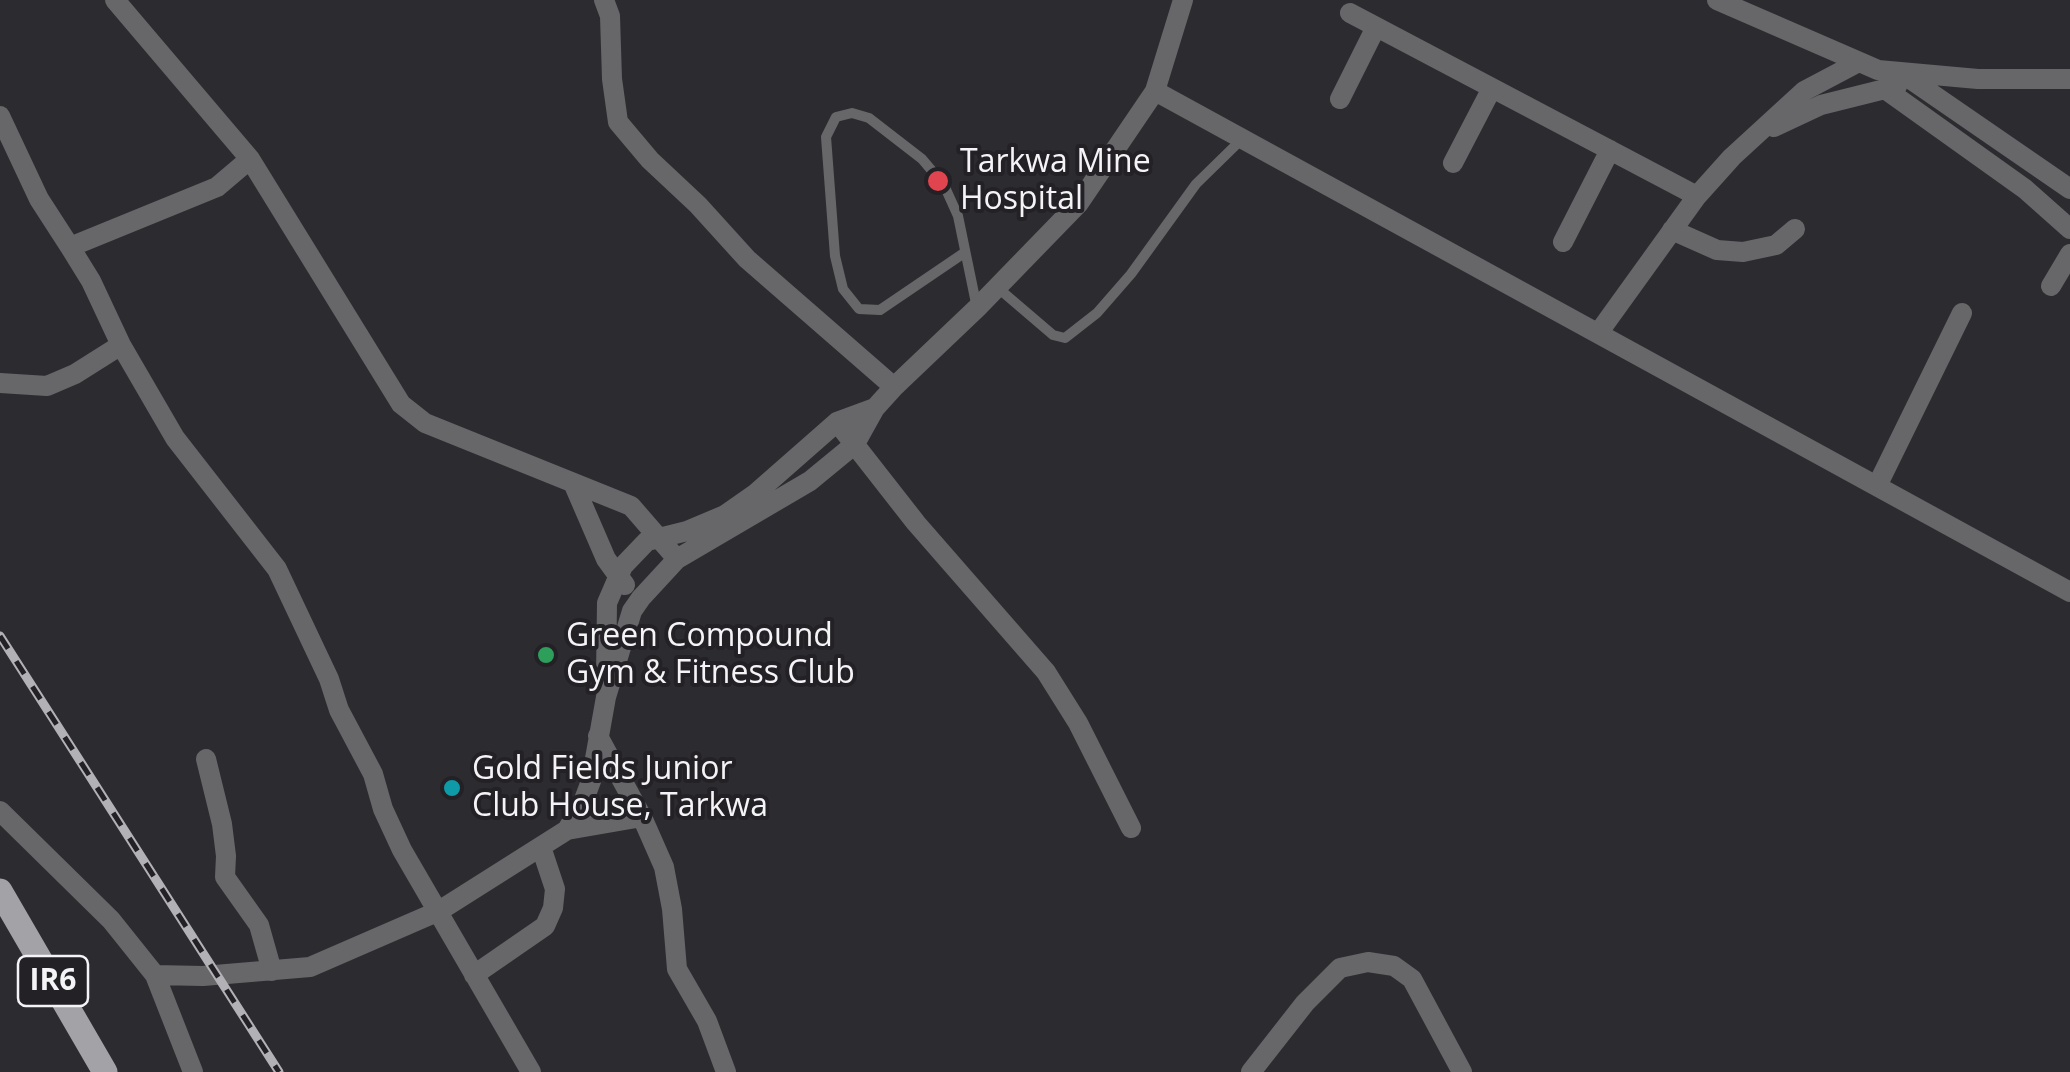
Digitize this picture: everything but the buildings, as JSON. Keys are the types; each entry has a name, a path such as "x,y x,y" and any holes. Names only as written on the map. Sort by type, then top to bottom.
{"main road":[{"name":"IR6","path":"0,891 105,1072"}],"street":[{"path":"114,0 250,158 401,404 425,423 631,506 678,558"},
{"path":"604,0 610,16 618,122 747,259 894,388"},
{"path":"606,697 608,603 617,577 647,541 688,531 810,482 855,444 875,408 1078,203 1155,91 1183,0"},
{"path":"1716,0 1857,64 1908,78 2070,79"},
{"path":"1350,13 1697,196"},
{"path":"1340,99 1376,27"},
{"path":"1599,332 1697,196 1804,91 1857,64"},
{"path":"1758,133 1822,105 1886,89 1908,78"},
{"path":"1908,78 2070,189"},
{"path":"1964,114 1978,79"},
{"path":"1454,162 1492,88"},
{"path":"1886,89 2026,189 2070,230"},
{"path":"1155,91 2070,592"},
{"path":"0,116 39,199 91,280 121,345 175,438 277,568 329,679 339,710 373,774 383,809 402,850 531,1072"},
{"path":"1562,242 1610,150"},
{"path":"70,247 217,187 250,158"},
{"path":"1672,230 1717,250 1743,252 1776,245 1795,228"},
{"path":"2051,286 2070,254"},
{"path":"1877,486 1962,313"},
{"path":"0,382 47,386 75,374 121,345"},
{"path":"567,830 591,781 606,697 632,611 641,598 678,558 760,500 837,422 875,408"},
{"path":"837,422 916,523 1046,672 1078,723 1131,828"},
{"path":"574,486 617,577 641,598"},
{"path":"598,736 664,866 677,968 708,1021 726,1072"},
{"path":"206,759 222,824 224,877 259,925 272,971"},
{"path":"0,812 111,920 155,975 193,1072"},
{"path":"155,975 310,967 439,911 567,830 642,817"},
{"path":"474,975 545,926 554,908 555,889 541,847"},
{"path":"1250,1072 1340,968 1368,962 1394,966 1412,979 1462,1072"}],"lane":[{"path":"964,252 880,310 859,309 843,289 835,256 826,137 836,117 852,113 869,118 922,159 944,185 958,216 977,308"},
{"path":"997,287 1053,335 1065,338 1097,313 1120,287 1196,184 1240,140"}],"railway":[{"path":"0,636 279,1072"}],"place":[{"name":"Tarkwa Mine Hospital","path":"938,181"},
{"name":"Green Compound Gym & Fitness Club","path":"546,655"},
{"name":"Gold Fields Junior Club House, Tarkwa","path":"452,788"}]}
